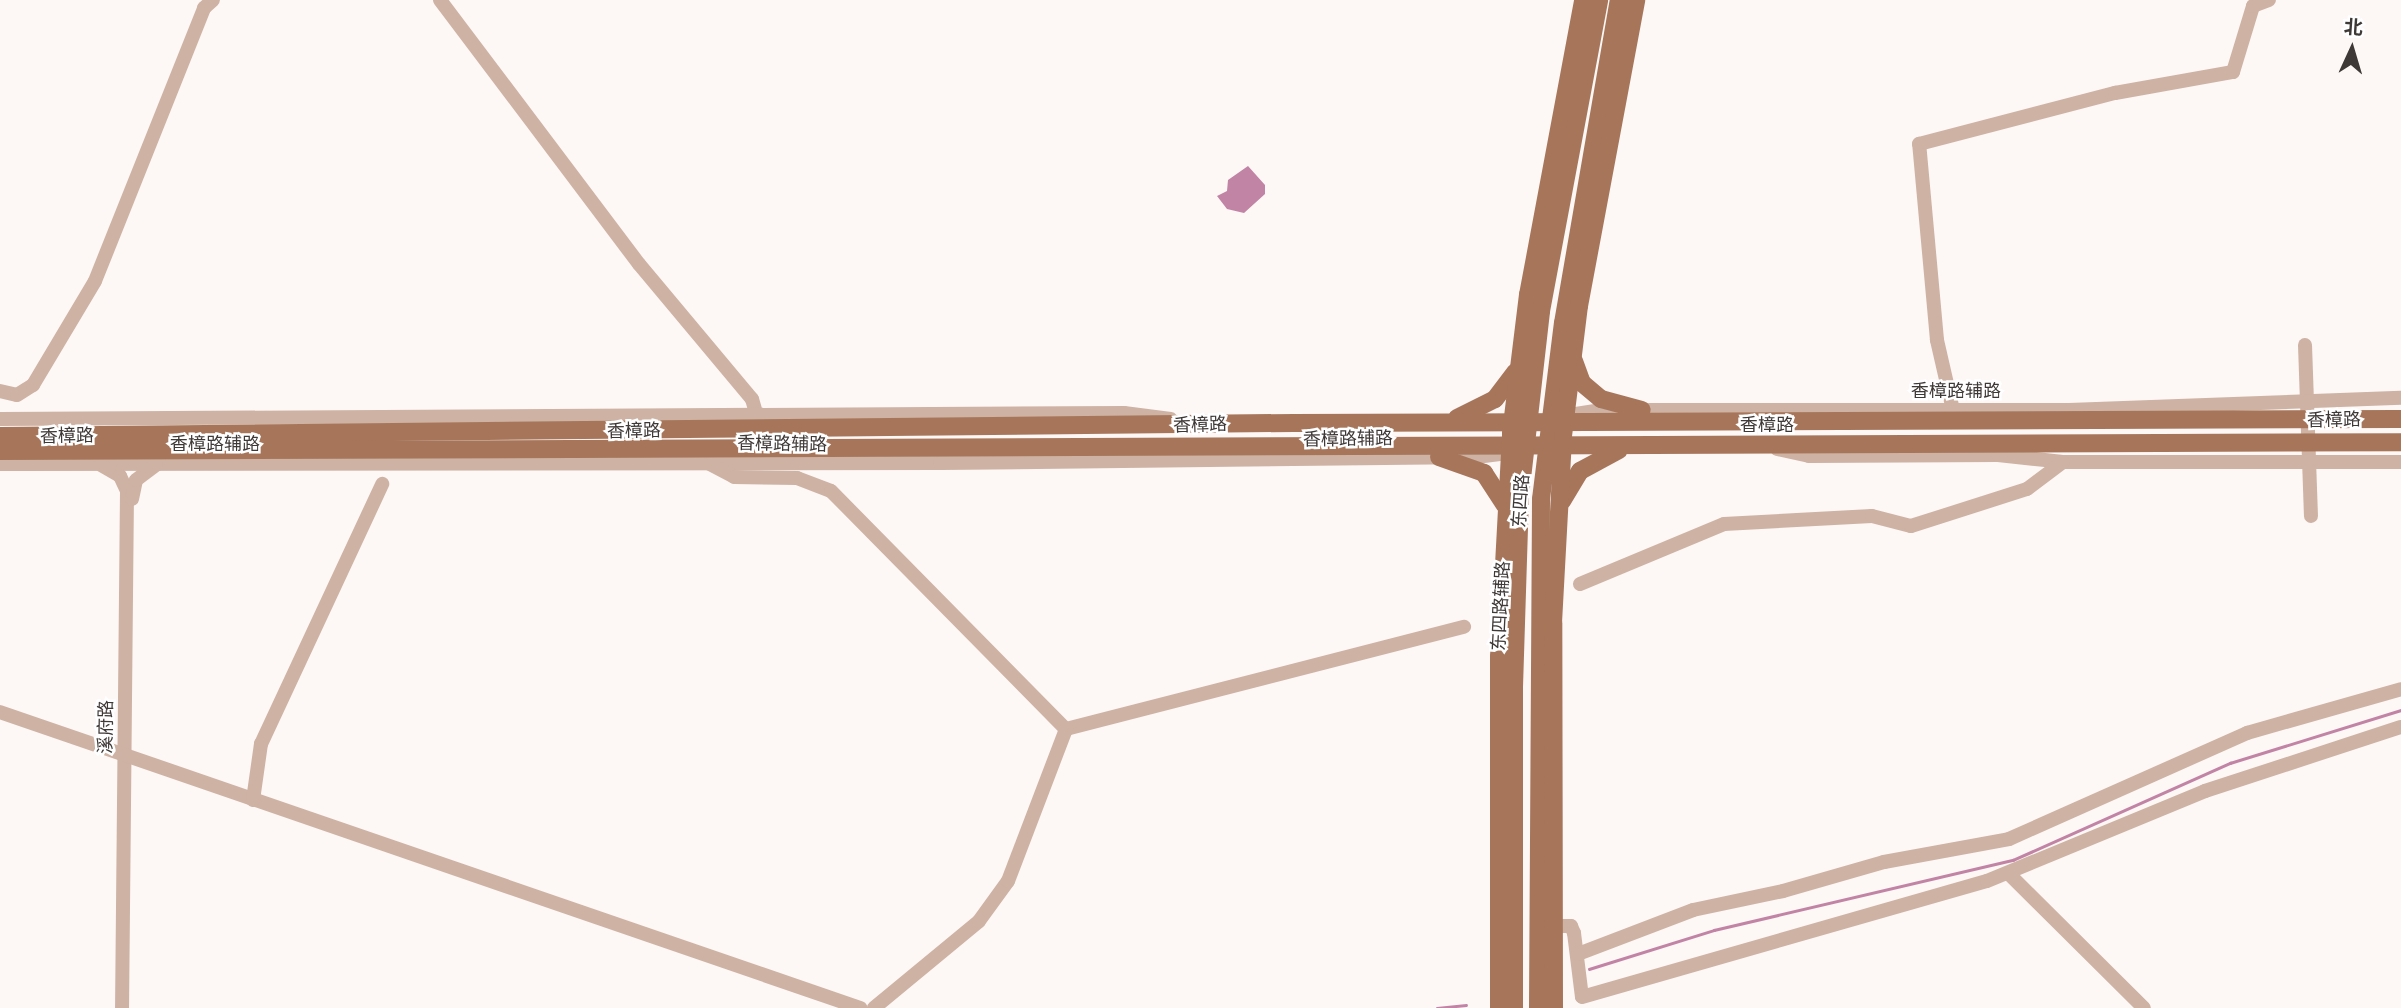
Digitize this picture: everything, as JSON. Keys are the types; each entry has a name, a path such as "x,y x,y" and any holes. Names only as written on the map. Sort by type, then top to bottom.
{"main road":[{"path":"1440,423 1477,411 1495,399 1510,382 1519,355 1583,0"},
{"name":"东四路","path":"1514,1008 1517,447 1599,0"},
{"name":"东四路","path":"1538,1008 1537,576 1551,445 1557,420 1569,289 1619,0"},
{"path":"1557,420 1573,352 1636,0"},
{"path":"1541,226 1567,171"},
{"path":"1578,235 1603,180"},
{"path":"1569,289 1577,373 1589,390 1611,403 1642,410"},
{"path":"1519,355 1522,423"},
{"name":"香樟路","path":"0,436 1522,423 1557,420 2401,419"},
{"name":"香樟路","path":"0,451 2401,442"},
{"path":"1551,445 1558,519 1553,618 1551,926 1554,1008"},
{"path":"1558,519 1567,489 1590,462 1643,445"},
{"name":"东四路辅路","path":"1499,1008 1500,638 1506,509 1517,447"},
{"path":"594,449 648,461"},
{"path":"1439,457 1484,473 1500,491 1517,563"},
{"path":"1500,638 1517,589"},
{"path":"1538,664 1553,618"}],"street":[{"path":"0,391 17,395 33,385 95,281 204,8 213,0"},
{"path":"440,0 639,264 752,400 757,417"},
{"path":"1953,410 1937,340 1919,144 2115,93 2233,72 2253,6 2270,0"},
{"path":"2305,345 2312,516"},
{"name":"香樟路辅路","path":"1557,420 1642,410 1953,410 2401,398"},
{"path":"0,419 1124,413 1204,424"},
{"name":"香樟路","path":"1758,445 1809,456 1998,455 2063,462 2401,462"},
{"name":"香樟路辅路","path":"0,464 1439,457 1517,447"},
{"path":"707,462 734,477 797,478 831,491 1066,729"},
{"path":"1580,584 1724,524 1872,516 1911,526 2027,489 2063,462"},
{"name":"溪府路","path":"122,1008 133,488 143,471 162,463"},
{"name":"溪府路","path":"96,464 120,476 127,491 128,1008"},
{"path":"253,800 261,744 382,484"},
{"path":"1066,729 1464,627"},
{"path":"1577,954 1693,910 1783,891 1884,862 2009,839 2247,733 2401,688"},
{"path":"0,712 860,1008"},
{"path":"1551,926 1571,926 1582,997 2009,874 2205,791 2401,727"},
{"path":"874,1008 979,921 1008,881 1066,729"},
{"path":"2009,874 2144,1008"}],"shaded area":[{"path":"1248,166 1265,185 1265,194 1244,213 1227,209 1217,196 1227,191 1228,180"}],"waterway":[{"path":"1589,969 1714,930 2013,860 2230,763 2401,710"},
{"path":"1437,1008 1466,1005"}]}
